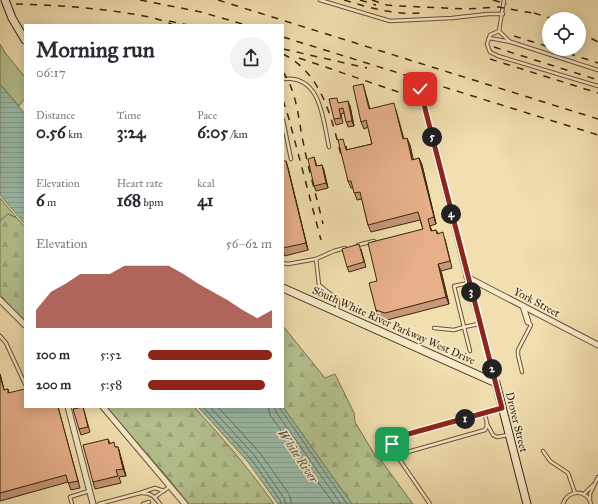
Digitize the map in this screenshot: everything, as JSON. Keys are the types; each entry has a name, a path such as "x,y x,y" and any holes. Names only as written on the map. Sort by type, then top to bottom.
{"street":[{"path":"6,0 12,18 24,38"},
{"name":"Drover Street","path":"420,89 467,277 527,504"},
{"name":"York Street","path":"467,277 598,345"},
{"name":"South White River Parkway West Drive","path":"284,288 496,383"},
{"path":"0,300 24,324"},
{"path":"523,306 528,322"},
{"path":"68,408 93,504"},
{"path":"104,408 185,504"}],"lane":[{"path":"320,0 390,21 503,14"},
{"path":"499,31 503,14 504,0"},
{"path":"499,31 490,35 487,44 490,52 498,56 598,86"},
{"path":"499,31 511,42"},
{"path":"489,38 511,42 598,70"},
{"path":"284,79 296,79 306,83 318,97 329,147"},
{"path":"284,125 291,159"},
{"path":"354,246 375,241"},
{"path":"284,263 288,264 316,259 334,251 348,248"},
{"path":"316,259 319,285 338,300 336,312"},
{"path":"469,283 454,286 470,351"},
{"path":"522,372 518,350 530,325 528,322"},
{"path":"434,328 454,330 480,324"},
{"path":"0,336 6,343 24,382"},
{"path":"430,504 395,453 392,444 394,438 502,408"},
{"path":"484,413 492,435 497,437 509,435"},
{"path":"395,453 404,453 485,430 487,423"},
{"path":"543,451 550,462 568,473 574,493"},
{"path":"591,504 590,494 598,477"},
{"path":"583,494 594,485"},
{"path":"155,497 170,486"},
{"path":"99,504 156,488 164,491"},
{"path":"72,504 70,496 89,491"},
{"path":"140,493 150,494 155,497 160,504"},
{"path":"563,504 567,496 574,493 583,494 590,500"},
{"path":"143,504 149,502"}],"green space":[{"path":"0,44 6,54 24,76 24,99 19,106 0,84"},
{"path":"0,198 17,218 8,214 0,221"},
{"path":"8,214 17,218 24,226 24,321 0,294 0,221"},
{"path":"284,327 325,378 335,374 354,413 355,422 376,457 380,459 413,504 352,504 284,408"},
{"path":"107,408 195,408 236,454 274,504 188,504 169,479"}],"water":[{"path":"0,84 24,113 24,223 0,195"},
{"name":"White River","path":"199,408 284,408 352,504 278,504 248,462"}],"building":[{"path":"363,84 369,109 394,103 403,139 407,138 412,160 419,158 434,217 428,219 431,231 436,230 437,234 443,232 450,261 438,264 446,297 385,313 376,310 369,283 377,281 368,243 423,229 418,212 368,225 360,192 354,193 351,181 348,181 338,140 343,139 346,150 372,144 366,120 361,122 353,86"},
{"path":"337,98 338,103 348,101 352,121 346,122 343,108 339,109 341,118 334,119 329,99"},
{"path":"314,157 316,166 322,165 326,183 314,186 308,159"},
{"path":"284,161 286,161 306,243 284,248"},
{"path":"359,244 364,262 347,267 342,249"},
{"path":"0,376 4,390 8,389 8,393 24,389 24,408 58,408 78,481 68,483 66,475 0,493"},
{"path":"83,408 88,427 79,429 73,409"},
{"path":"108,439 109,444 114,442 115,447 118,447 123,469 116,470 118,476 93,482 83,445"}],"railway":[{"path":"140,0 201,12 243,24"},
{"path":"218,0 598,119"},
{"path":"344,0 392,12 421,13"},
{"path":"360,0 376,5"},
{"path":"372,0 387,5 467,9 498,7 538,14"},
{"path":"493,0 507,4"},
{"path":"16,4 68,6 120,12 154,18 171,24"},
{"path":"534,13 542,16"},
{"path":"169,21 183,24"},
{"path":"514,36 542,45"},
{"path":"586,36 598,42"},
{"path":"284,37 598,135"},
{"path":"494,47 598,80"},
{"path":"284,49 367,68"},
{"path":"284,55 297,63 308,73 317,86 324,99 342,159"},
{"path":"576,56 598,63"},
{"path":"299,58 413,97"},
{"path":"490,59 598,93"},
{"path":"284,74 295,98 306,156 323,224"},
{"path":"284,103 321,240"}],"route":[{"path":"392,444 394,438 502,408 467,277 420,89"}]}
